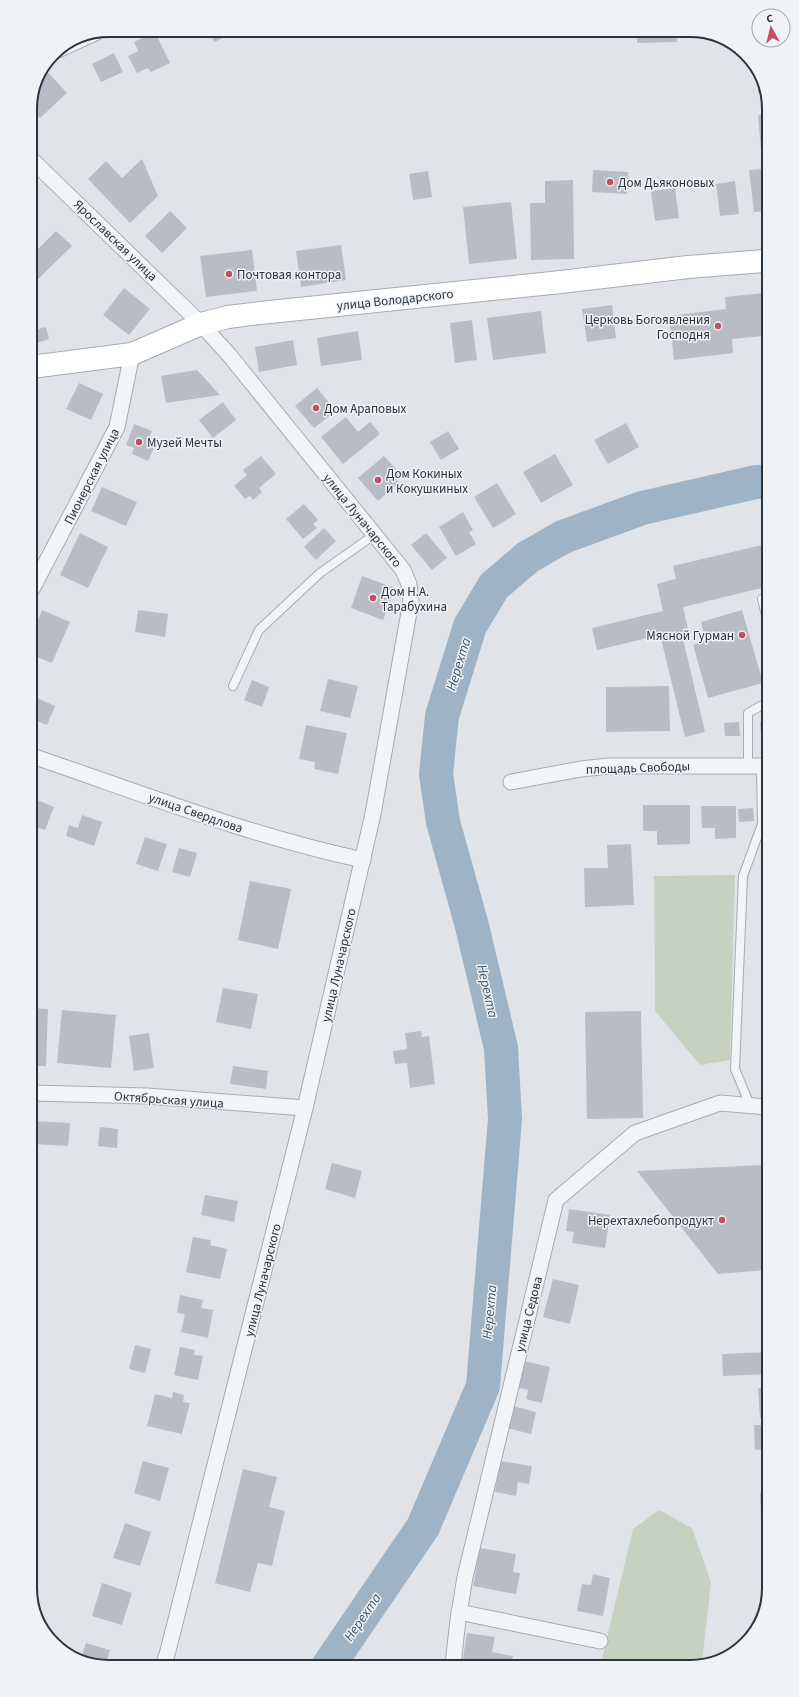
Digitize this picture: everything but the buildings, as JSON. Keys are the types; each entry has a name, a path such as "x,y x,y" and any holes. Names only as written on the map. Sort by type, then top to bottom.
{"main road":[{"name":"улица Володарского","path":"37,366 132,354 200,324 228,317 260,312 561,282 688,267 762,261"}],"street":[{"name":"Ярославская улица","path":"37,165 200,324"},
{"name":"улица Луначарского","path":"165,1660 306,1108 373,814 411,601 409,584 403,570 230,356 200,324"},
{"name":"Пионерская улица","path":"37,581 117,426 132,354"},
{"name":"улица Свердлова","path":"37,758 268,836 318,850 363,860"},
{"name":"площадь Свободы","path":"510,782 580,769 609,766 759,766"},
{"name":"Октябрьская улица","path":"37,1093 148,1096 306,1108"},
{"name":"улица Седова","path":"453,1660 459,1612 466,1577 556,1200 635,1133 720,1103 762,1107"},
{"path":"459,1612 600,1641"}],"lane":[{"path":"233,686 260,630 320,573 374,534"},
{"path":"750,1106 735,1069 743,876 762,824 759,766 748,713 762,705"}],"green space":[{"path":"735,875 730,1060 700,1065 655,1011 654,876"},
{"path":"659,1510 692,1528 711,1582 702,1659 690,1660 602,1660 633,1529"}],"waterway":[{"name":"Нерехта","path":"332,1660 423,1527 483,1386 505,1119 501,1048 472,926 443,822 436,774 442,716 470,626 494,586 528,557 563,537 642,508 756,482 762,482"}],"place":[{"name":"Дом Дьяконовых","path":"610,182"},
{"name":"Почтовая контора","path":"229,274"},
{"name":"Церковь Богоявления Господня","path":"718,326"},
{"name":"Дом Араповых","path":"316,408"},
{"name":"Музей Мечты","path":"139,442"},
{"name":"Дом Кокиных и Кокушкиных","path":"378,480"},
{"name":"Дом Н.А. Тарабухина","path":"373,598"},
{"name":"Мясной Гурман","path":"742,635"},
{"name":"Нерехтахлебопродукт","path":"722,1220"}]}
